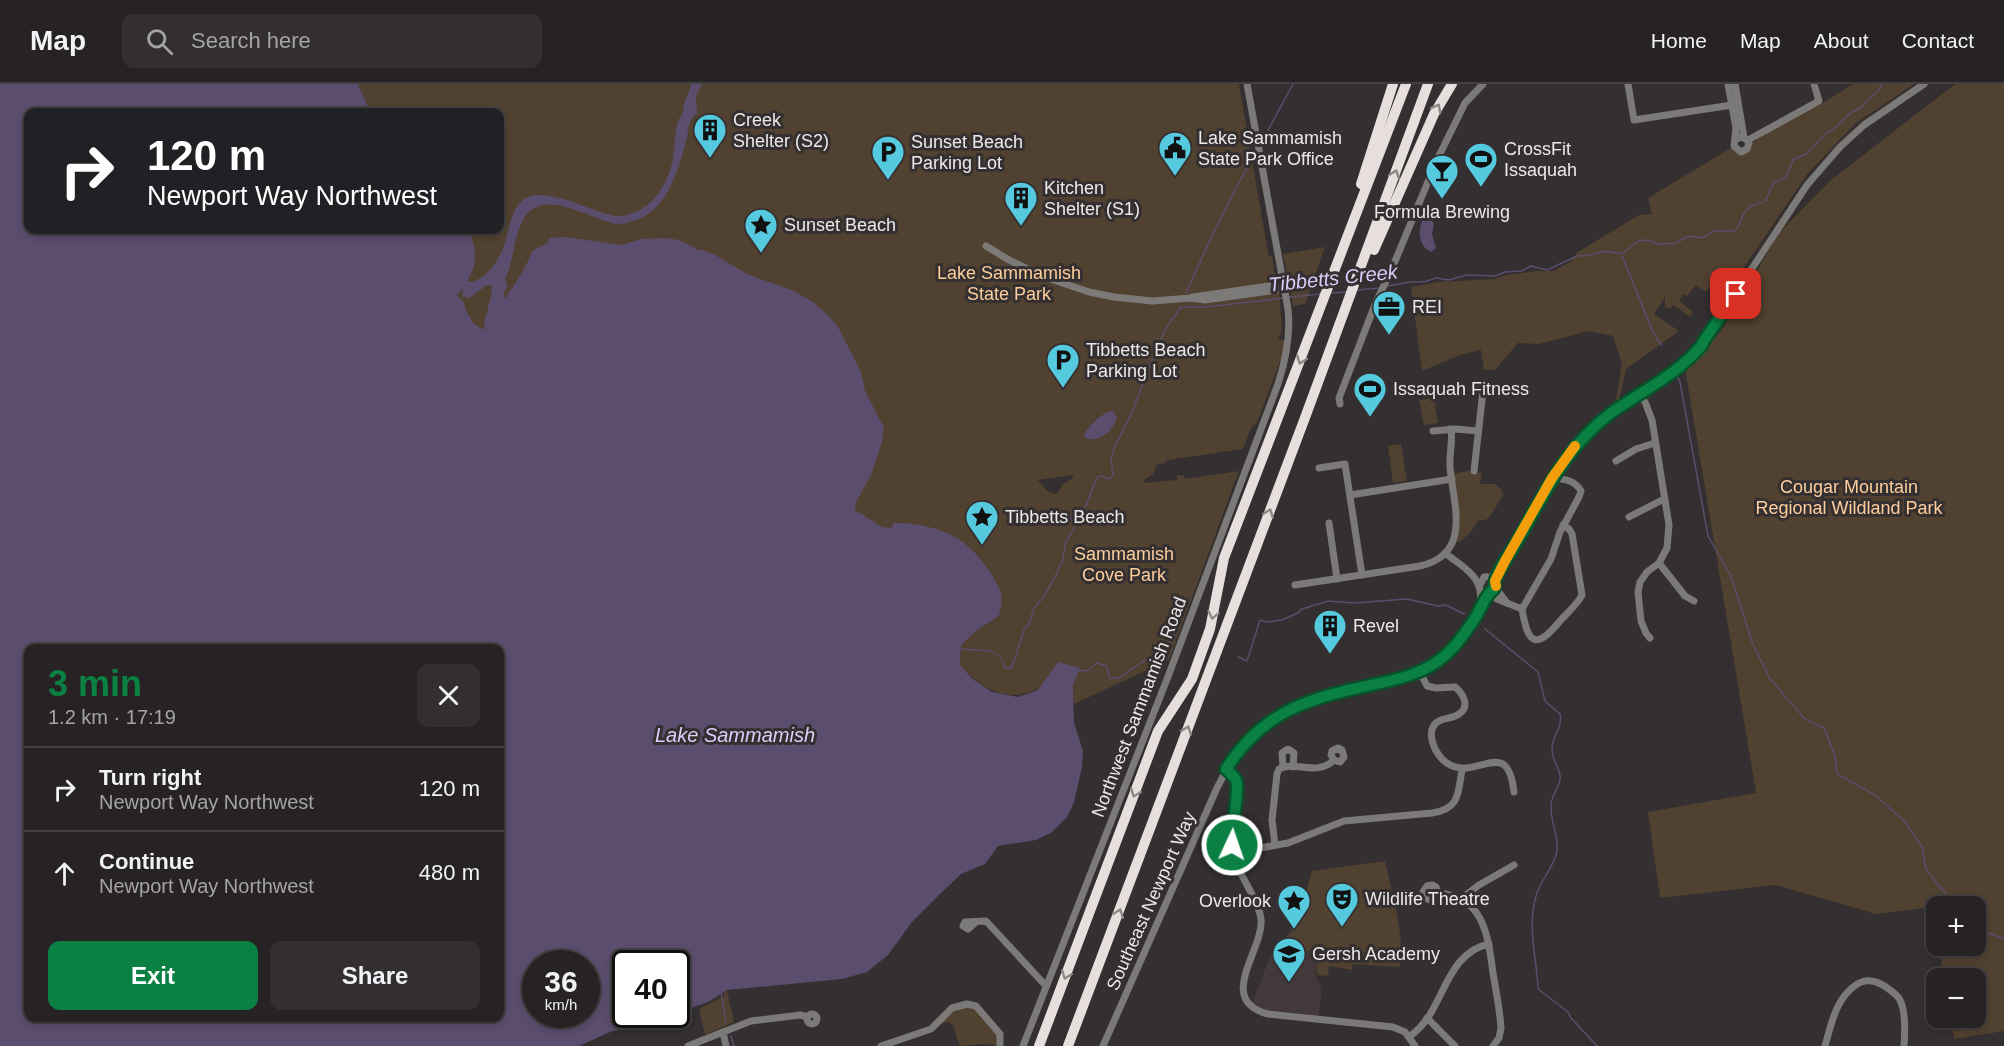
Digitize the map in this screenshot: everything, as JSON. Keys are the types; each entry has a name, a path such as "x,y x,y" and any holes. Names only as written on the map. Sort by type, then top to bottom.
{"highway":[{"path":"1326,295 1395,84"},
{"path":"1039,1046 1158,731 1192,679 1210,629 1224,558 1406,84"},
{"path":"1354,292 1428,84"},
{"path":"1068,1046 1322,371 1354,292 1434,114 1452,84"}],"street":[{"name":"Northwest Sammamish Road","path":"1023,1046 1169,674 1286,359 1289,337 1287,303 1248,84"},
{"path":"1340,404 1339,398 1384,286 1456,119 1470,96 1483,84"},
{"path":"1628,84 1634,120 1731,105"},
{"path":"1728,84 1736,128 1736,148 1741,152 1747,149 1735,84"},
{"path":"1735,140 1746,139 1819,101 1814,84"},
{"path":"1488,585 1505,561 1552,478 1575,446 1596,425 1667,375 1703,342 1807,184 1840,147 1858,131 1924,84"},
{"path":"986,246 1028,270 1067,286 1089,292 1152,301 1191,298 1205,300 1284,289"},
{"path":"1474,471 1483,391"},
{"path":"1640,394 1652,420 1670,525 1667,548 1659,563 1647,572 1640,582 1638,592 1641,621 1650,638"},
{"path":"1433,432 1451,429 1478,431"},
{"path":"1295,585 1425,565 1445,553 1455,534 1457,522 1450,459 1451,429"},
{"path":"1616,461 1636,449 1655,443"},
{"path":"1319,468 1345,464 1362,575"},
{"path":"1560,466 1566,479"},
{"path":"1552,478 1566,479 1578,486 1581,491 1563,525 1551,559 1522,609 1527,634 1532,638 1546,638 1582,595 1572,534 1563,525"},
{"path":"1350,495 1452,479"},
{"path":"1629,517 1664,499"},
{"path":"1329,523 1337,579"},
{"path":"1445,553 1488,585 1497,599 1522,609"},
{"path":"1659,563 1685,596 1694,601"},
{"name":"Southeast Newport Way","path":"1103,1046 1226,769 1238,751 1260,729 1294,708 1319,697 1420,672 1449,652 1462,637 1479,611 1488,585"},
{"path":"1420,672 1428,686 1455,687 1463,697 1465,705 1462,711 1438,722 1432,729 1432,744 1441,758 1462,769 1476,768 1499,761 1510,770 1514,792"},
{"path":"1283,766 1282,753 1288,749 1294,753 1293,767"},
{"path":"1275,845 1272,814 1279,769 1283,766 1320,767 1334,760"},
{"path":"1226,769 1238,786 1232,825 1233,853 1261,918 1259,936 1248,966 1244,991 1251,1006 1268,1014 1399,1029 1410,1037 1415,1046"},
{"path":"1233,853 1298,840 1344,822 1446,810 1455,803 1457,798 1462,769"},
{"path":"1462,898 1514,865"},
{"path":"1438,893 1462,898 1480,917 1489,944 1501,1022 1499,1038 1493,1046"},
{"path":"976,922 986,921 1046,986"},
{"path":"1410,1037 1428,1018 1460,960 1475,948 1489,944"},
{"path":"1825,1046 1839,1005 1852,988 1862,981 1871,980 1898,997 1903,1013 1904,1046"},
{"path":"881,1046 931,1029 952,1008 970,1004 976,1006 1000,1034 1002,1039 1000,1046"},
{"path":"688,1046 759,1019 808,1017"},
{"path":"1428,1018 1455,1046"},
{"path":"723,1032 726,1046"}],"shaded area":[{"name":"Gersh Academy","path":"1282,951 1316,952 1316,978 1322,987 1319,1016 1267,1011 1252,1003 1271,954 1274,956"}],"green space":[{"name":"Lake Sammamish State Park","path":"326,84 1239,84 1268,253 1269,257 1272,255 1279,290 1282,329 1278,340 1284,340 1284,351 1257,423 1251,428 1243,449 1159,463 1153,475 1146,478 1143,483 1177,480 1177,475 1183,475 1185,479 1239,471 1169,660 1074,704 1073,685 1080,668 1046,685 1018,695 991,690 960,665 961,645 976,631 999,616 493,354 480,353 411,234 504,234 504,108 334,108","holes":["1073,475 1073,478 1063,484 1054,494 1047,491 1038,480"]},
{"path":"1853,84 1914,84 1856,123 1808,173 1730,288 1733,291 1730,295 1713,283 1706,292 1696,285 1687,296 1684,294 1679,301 1693,312 1690,317 1673,305 1670,308 1665,307 1665,297 1654,314 1679,331 1626,369 1619,400 1616,400 1622,364 1613,336 1589,331 1539,344 1518,343 1495,370 1484,370 1481,350 1460,355 1422,371 1411,287 1438,282 1494,279 1537,271 1554,271 1570,262 1578,252 1639,215 1652,214 1648,198 1734,146 1739,151 1810,106 1816,107"},
{"name":"Cougar Mountain Regional Wildland Park","path":"1955,84 2004,84 2004,1031 1954,1039 1952,1028 1986,1028 1986,968 1942,968 1941,956 1986,956 1986,896 1926,896 1926,908 1876,914 1775,885 1660,898 1648,812 1756,793 1685,368 1722,330 1779,233 1831,180"},
{"path":"1325,247 1305,304 1293,306 1283,254"},
{"path":"1434,398 1438,423 1424,425 1419,400"},
{"path":"1401,444 1407,481 1393,483 1388,446"},
{"path":"1468,471 1482,473 1480,484 1495,484 1504,494 1488,519 1478,521 1470,533 1458,543 1453,540 1456,530 1451,474"},
{"path":"1385,861 1401,944 1400,967 1353,964 1352,970 1329,966 1328,976 1317,975 1316,951 1282,951 1274,956 1271,951 1296,927 1312,871"},
{"path":"727,990 734,1022 705,1035 699,1009 724,996"},
{"path":"974,1004 1000,1034 1000,1045 960,1046 953,1026 949,1022 937,1025 947,1012"}],"water":[{"name":"Lake Sammamish","path":"0,84 358,84 368,108 24,108 24,234 470,234 475,256 473,269 467,281 471,282 490,270 497,261 517,207 530,196 560,198 616,216 627,215 647,206 661,190 670,170 677,127 691,84 702,84 696,96 697,113 690,123 677,171 664,197 656,207 645,216 632,222 616,224 562,206 547,204 536,207 522,221 518,231 510,268 505,279 508,286 503,299 510,292 532,251 547,243 550,238 565,237 622,245 641,239 679,240 717,256 747,274 794,291 813,302 838,327 861,372 865,391 884,428 882,442 871,475 855,504 855,510 882,527 892,528 893,523 917,525 943,531 957,538 983,562 1001,593 999,616 976,631 961,645 960,665 973,679 992,692 1018,697 1038,690 1058,662 1080,668 1073,685 1074,723 1083,751 1082,767 1074,802 1067,817 1051,833 1036,840 998,846 985,864 961,874 912,922 888,955 867,972 842,979 727,990 708,1002 690,1008 690,950 612,950 612,1028 624,1028 579,1046 0,1046","holes":["487,285 491,285 485,319 484,330 474,324 464,303 457,295 463,288 462,297 469,298"]},
{"path":"1429,218 1434,224 1432,234 1436,248 1431,252 1422,243 1420,234 1422,221"},
{"path":"1113,411 1117,418 1109,431 1095,439 1085,438 1084,434 1093,423 1101,416"}],"waterway":[{"path":"1266,134 1293,84"},
{"name":"Tibbetts Creek","path":"1387,286 1424,282 1436,278 1449,280 1467,275 1495,276 1505,272 1522,271 1531,266 1547,270 1577,256 1605,251 1621,254 1639,241 1647,240 1659,244 1676,243 1688,236 1702,238 1714,231 1735,231 1747,209 1765,201 1774,182 1786,177 1793,160 1808,153 1823,136 1860,108 1879,90 1882,84"},
{"path":"1186,293 1215,229 1251,160"},
{"path":"1622,256 1653,332 1661,345"},
{"name":"Tibbetts Creek","path":"1358,290 1380,288"},
{"name":"Tibbetts Creek","path":"1331,293 1347,292"},
{"name":"Tibbetts Creek","path":"1289,297 1320,294"},
{"name":"Tibbetts Creek","path":"961,649 994,653 1003,661 1005,668 1012,667 1034,608 1043,598 1063,559 1065,544 1075,526 1070,517 1086,506 1097,477 1102,476 1109,479 1113,475 1111,458 1114,449 1131,415 1157,347 1168,325 1181,307 1206,307 1284,298"},
{"path":"1676,373 1680,382 1708,536 1731,576 1752,642 1770,679 1805,719 1824,728 1835,756 1837,774 1875,795 1904,821 1922,846 1926,869 1947,896"},
{"path":"1238,657 1247,661 1260,620 1266,622 1282,620 1302,609 1328,601 1354,603 1407,599 1438,606 1446,605 1464,614"},
{"path":"1485,629 1538,672 1545,701 1560,714 1560,724 1552,749 1560,779 1551,805 1557,851 1537,893 1532,917 1538,989 1568,1012 1597,1046"},
{"path":"1077,671 1089,670 1097,663 1106,666 1110,678 1119,678 1140,663 1164,654 1175,634"},
{"path":"1986,932 2004,939"},
{"path":"721,991 726,1022"},
{"path":"731,1036 734,1046"}],"slow traffic":[{"path":"1496,586 1495,581 1505,561 1552,478 1575,446"}],"place":[{"name":"Creek Shelter (S2)","path":"710,159"},
{"name":"Lake Sammamish State Park Office","path":"1175,177"},
{"name":"Sunset Beach Parking Lot","path":"888,181"},
{"name":"CrossFit Issaquah","path":"1481,188"},
{"name":"Formula Brewing","path":"1442,200"},
{"name":"Kitchen Shelter (S1)","path":"1021,227"},
{"name":"Sunset Beach","path":"761,254"},
{"name":"REI","path":"1389,336"},
{"name":"Tibbetts Beach Parking Lot","path":"1063,389"},
{"name":"Issaquah Fitness","path":"1370,418"},
{"name":"Tibbetts Beach","path":"982,546"},
{"name":"Revel","path":"1330,655"},
{"name":"Wildlife Theatre","path":"1342,928"},
{"name":"Overlook","path":"1294,930"},
{"name":"Gersh Academy","path":"1289,983"}],"route":[{"path":"1232,845 1232,825 1238,786 1237,781 1226,769 1238,751 1270,721 1308,701 1329,694 1406,677 1431,666 1449,652 1479,611 1488,592 1496,587 1495,581 1505,561 1566,457 1596,425 1612,412 1677,370 1697,352 1736,294"}],"park label":[{"name":"Sammamish Cove Park","path":"1124,564"}]}
